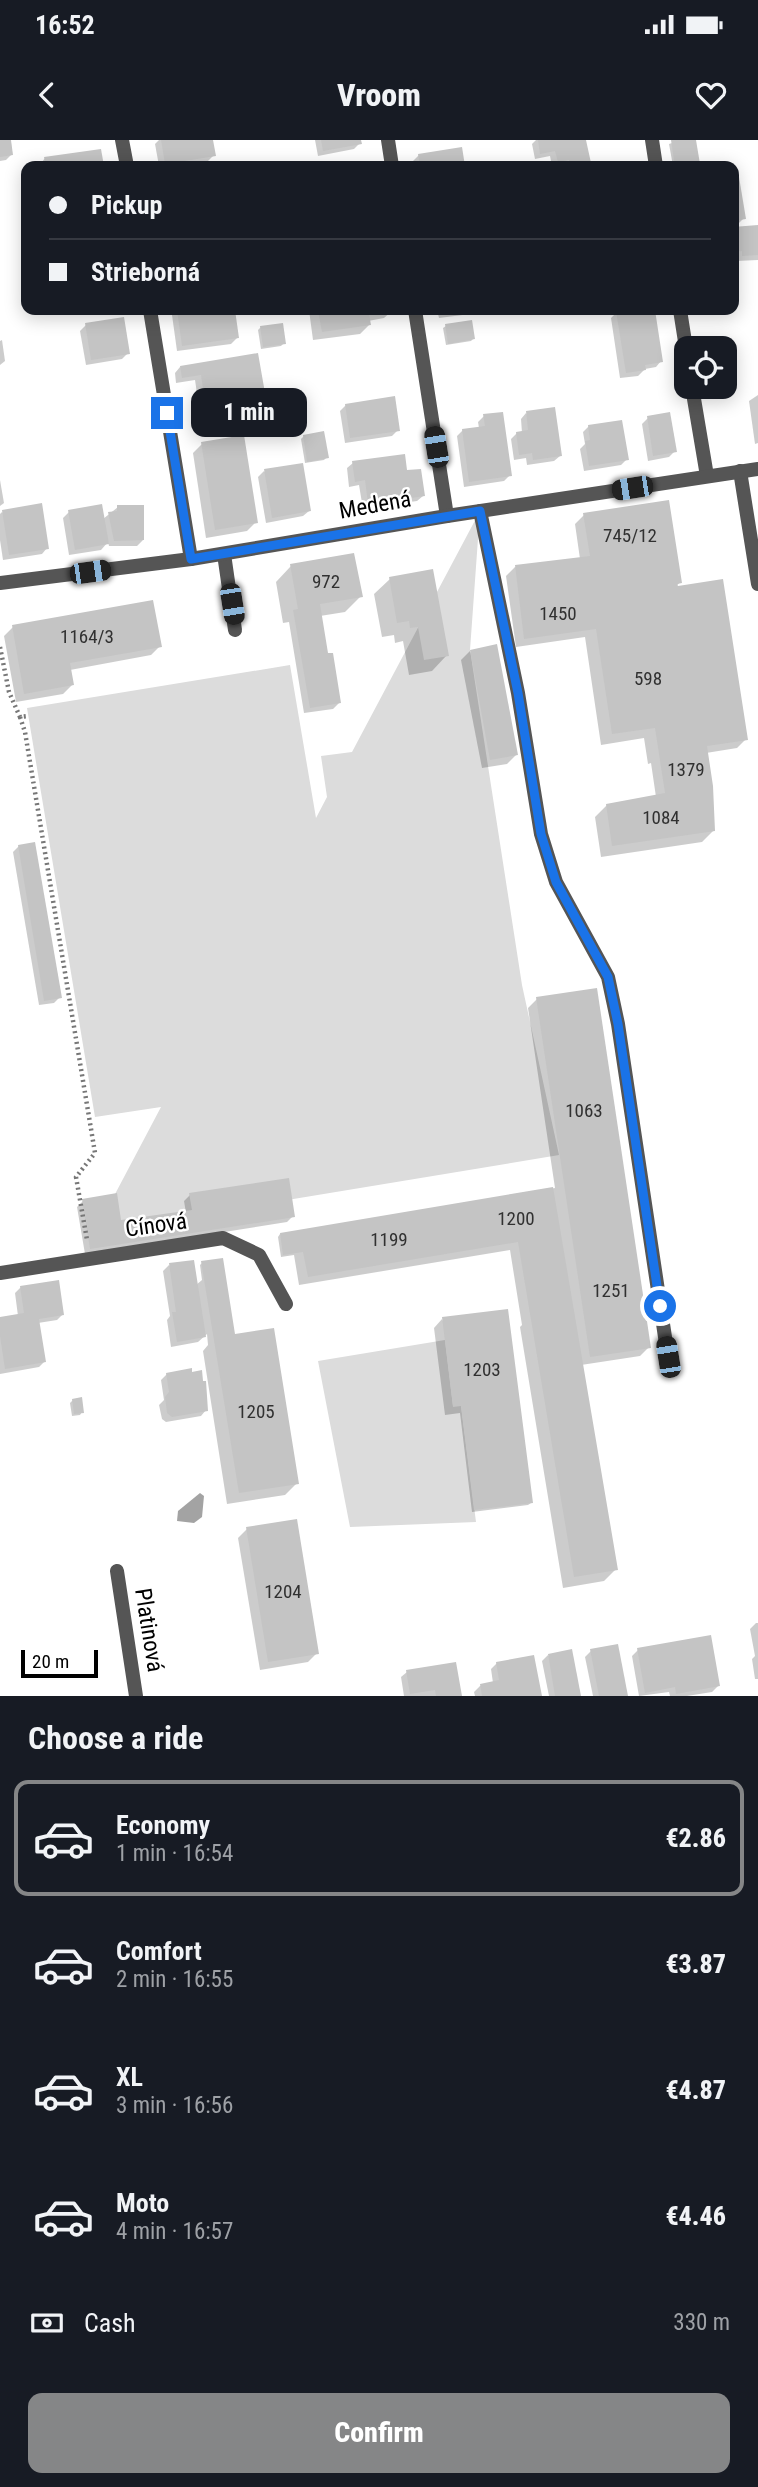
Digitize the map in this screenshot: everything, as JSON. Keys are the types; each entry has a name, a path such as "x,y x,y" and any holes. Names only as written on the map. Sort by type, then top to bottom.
{"street":[{"path":"122,140 126,161"},
{"path":"388,140 392,161"},
{"path":"652,140 655,161"},
{"path":"151,315 191,559"},
{"path":"416,315 446,516"},
{"path":"681,315 684,336"},
{"path":"694,399 707,476"},
{"name":"Medená","path":"0,583 224,554 446,516 758,468"},
{"path":"740,471 758,584"},
{"path":"480,511 518,693 541,834 556,882 608,977 611,989 668,1357"},
{"path":"224,554 235,630"},
{"name":"Cínová","path":"0,1273 223,1238 259,1255 286,1304"},
{"name":"Platinová","path":"117,1572 136,1696"}],"path":[{"path":"0,647 9,692 25,732 95,1153 76,1177 90,1258"},
{"path":"20,717 29,716"}],"shaded area":[{"path":"480,511 470,650 522,985 559,1155 95,1232 161,1107 95,1117 27,708 290,665 316,818 327,797 321,756 352,752"},
{"path":"445,1340 453,1406 461,1406 476,1522 350,1527 318,1361"},
{"path":"200,1493 204,1496 202,1517 194,1523 177,1521 178,1511"}],"building":[{"path":"0,140 11,140 13,155 0,157"},
{"path":"161,140 213,140 216,156 164,161"},
{"path":"321,140 361,140 362,144 323,151"},
{"path":"538,140 586,140 591,161 558,161 555,151 540,154"},
{"path":"671,140 696,140 700,161 674,161"},
{"path":"462,147 464,161 419,161 418,154"},
{"path":"101,149 103,161 45,161 44,157"},
{"path":"739,177 746,219 739,220"},
{"path":"758,225 758,255 742,256 742,251 739,251 739,227"},
{"path":"178,315 236,315 239,338 182,346"},
{"path":"319,315 369,315 371,325 322,332"},
{"path":"617,315 656,315 663,362 645,365 646,370 626,373"},
{"path":"124,317 130,354 91,360 85,323"},
{"path":"472,320 475,339 448,344 445,324"},
{"path":"283,323 286,344 263,347 260,326"},
{"path":"258,353 265,393 205,402 201,375 182,378 180,366"},
{"path":"395,396 400,431 350,438 345,404"},
{"path":"555,407 562,456 533,460 532,453 519,455 516,432 528,430 526,411"},
{"path":"503,412 512,476 469,482 462,429 485,426 483,414"},
{"path":"670,412 677,452 653,456 647,416"},
{"path":"622,420 629,460 589,466 585,441 590,440 588,425"},
{"path":"324,431 329,458 307,462 303,435"},
{"path":"244,435 258,523 215,530 201,442"},
{"path":"405,454 407,470 421,469 425,496 368,504 365,480 355,482 352,461"},
{"path":"303,463 311,511 272,518 264,469"},
{"path":"669,500 682,583 677,584 678,586 723,579 748,740 707,746 713,786 715,831 612,846 606,804 665,793 655,728 612,734 596,629 524,639 515,565 590,556 583,513"},
{"path":"42,503 49,549 9,555 2,510"},
{"path":"102,504 109,544 75,550 68,510"},
{"path":"117,505 144,505 144,540 114,541 108,512 117,511"},
{"path":"354,553 363,597 320,604 328,653 333,653 341,703 310,708 293,610 298,609 290,564"},
{"path":"433,569 449,656 424,660 418,627 410,628 409,621 397,623 389,577"},
{"path":"153,600 162,647 70,663 74,685 24,694 12,625"},
{"path":"497,644 518,755 490,760 470,650"},
{"path":"35,842 62,998 44,1001 18,845"},
{"path":"597,988 651,1348 590,1357 536,997"},
{"path":"289,1178 295,1217 90,1249 82,1199 117,1193 121,1220 192,1210 189,1193"},
{"path":"553,1187 618,1570 574,1577 518,1242 308,1277 303,1252 283,1255 280,1233"},
{"path":"223,1258 235,1334 274,1328 299,1484 239,1493 201,1261"},
{"path":"194,1260 206,1337 177,1342 169,1263"},
{"path":"59,1280 64,1315 39,1319 46,1362 5,1369 0,1317 24,1313 20,1286"},
{"path":"508,1309 533,1503 474,1510 461,1406 453,1407 442,1317"},
{"path":"192,1368 192,1372 202,1370 203,1381 206,1381 208,1411 172,1417 167,1413 165,1397 169,1392 166,1373"},
{"path":"82,1397 84,1413 74,1414 72,1399"},
{"path":"297,1519 319,1654 268,1662 246,1527"},
{"path":"711,1635 720,1686 676,1694 675,1687 645,1693 637,1648"},
{"path":"618,1644 628,1696 599,1696 590,1649"},
{"path":"572,1649 581,1696 555,1696 548,1654"},
{"path":"534,1655 542,1696 482,1696 480,1684 499,1680 496,1662"},
{"path":"456,1662 462,1696 436,1696 435,1690 410,1694 406,1670"}],"route":[{"path":"167,413 191,559 480,511 518,693 541,834 556,882 608,977 618,1024 660,1306"}]}
